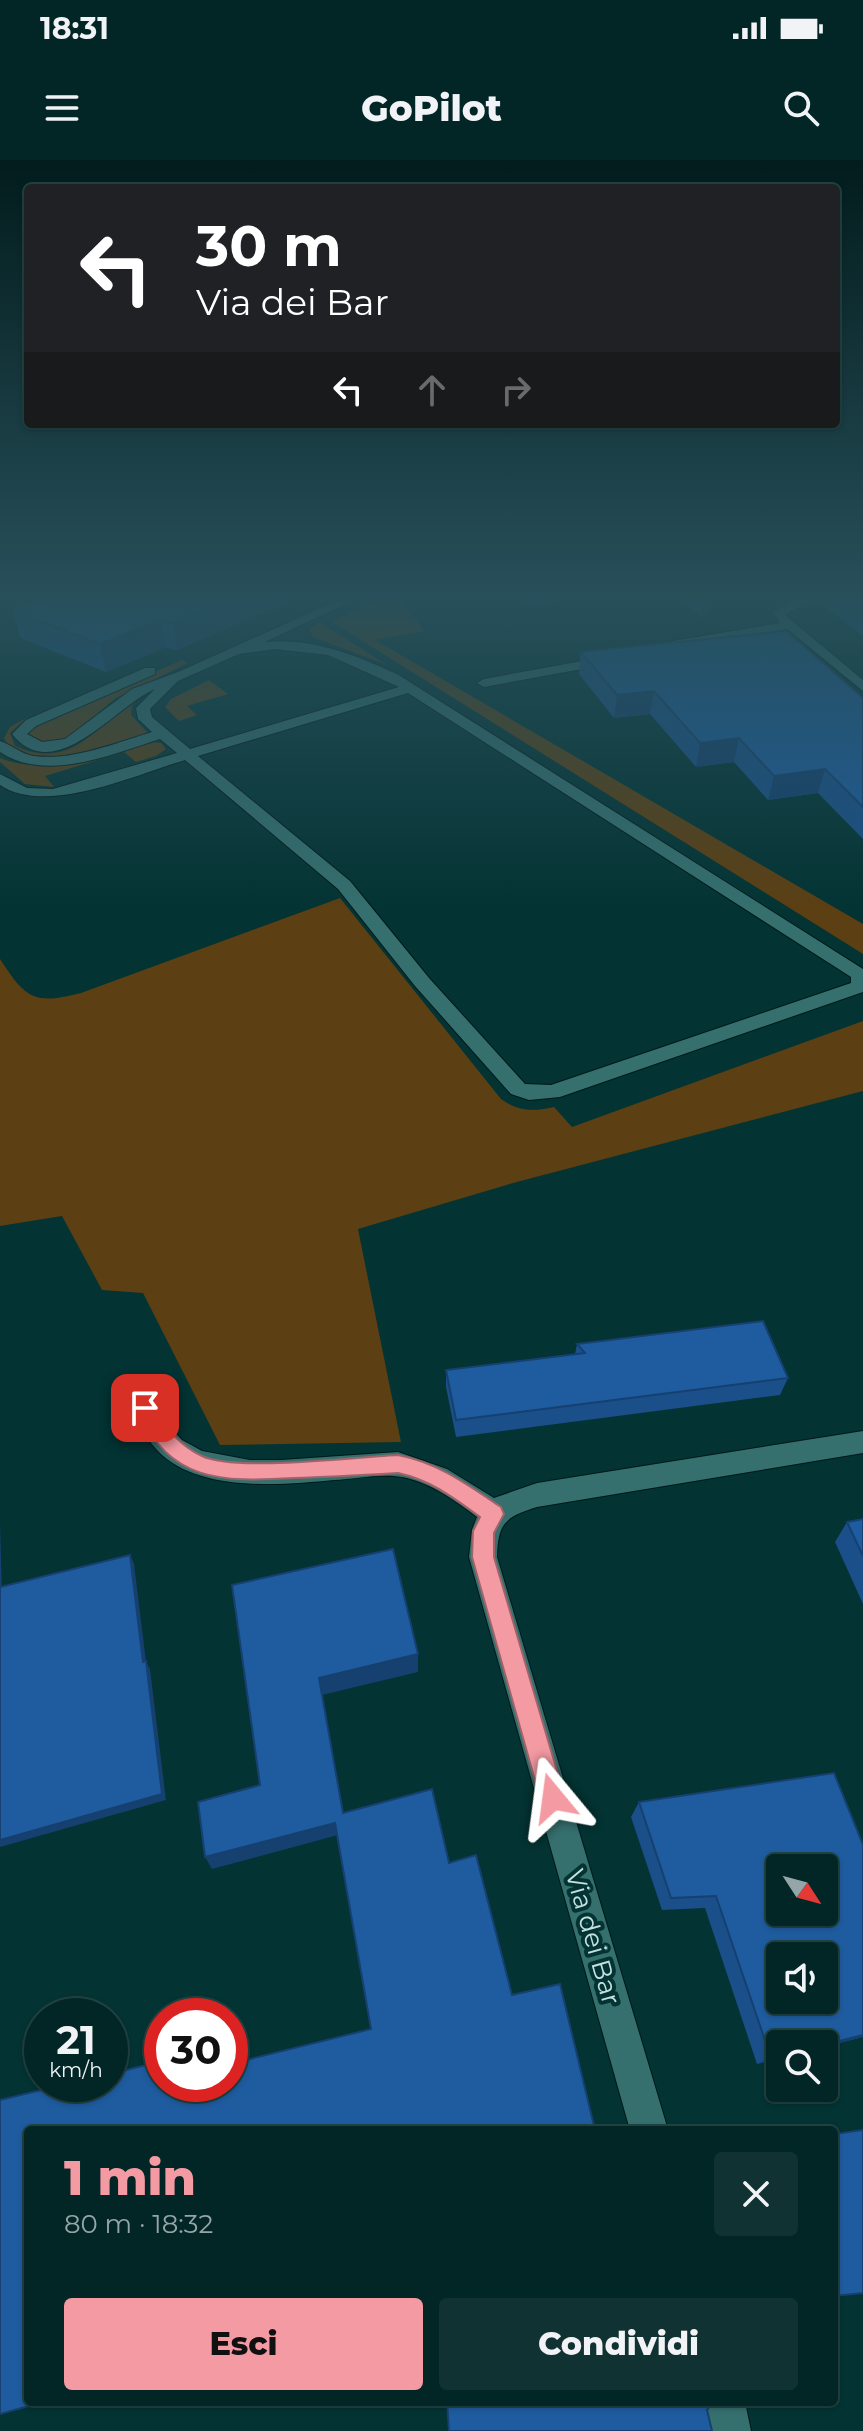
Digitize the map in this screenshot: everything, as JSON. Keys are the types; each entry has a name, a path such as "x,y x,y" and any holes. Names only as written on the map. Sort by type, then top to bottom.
{"street":[{"path":"6,726 69,700"},
{"path":"79,700 31,723 19,734 30,743 41,746 68,743 85,734 104,714 124,700"},
{"path":"151,700 143,708 145,719 344,885 510,1082 529,1093 553,1092 859,987 862,980 857,973 429,700"},
{"path":"0,778 21,792 45,795 370,700"},
{"path":"0,745 9,754 22,758 56,760 163,733"},
{"path":"137,1391 154,1426 172,1447 191,1461 209,1468 237,1472 398,1464 420,1468 444,1480 494,1514 516,1501 537,1495 863,1442"},
{"name":"Via dei Bar","path":"494,1514 483,1531 483,1557 648,2126"},
{"path":"724,2406 729,2431"}],"shaded area":[{"path":"92,700 114,700 66,739 45,743 28,735 35,725"},
{"path":"138,700 132,705 131,715 148,733 94,749 49,757 29,756 14,750 4,738 10,727 28,717 10,733 15,746 37,753 55,753 86,739 127,705"},
{"path":"170,700 208,700 187,706 197,715 179,721 165,707"},
{"path":"457,700 478,700 863,924 863,954"},
{"path":"152,742 161,743 166,749 156,756 136,762 124,752 45,776 54,787 25,784 0,762 0,758 20,764 58,764"},
{"path":"340,898 501,1099 514,1106 532,1110 554,1107 572,1127 863,1021 863,1091 513,1183 358,1229 401,1442 220,1445 143,1293 102,1290 62,1216 0,1226 0,959 17,983 33,996 65,997"}],"building":[{"path":"662,700 863,700 863,807 825,769 774,776 739,738 700,743"},
{"path":"763,1321 788,1378 456,1420 446,1370 585,1353 577,1344"},
{"path":"863,1519 863,1556 847,1522"},
{"path":"393,1549 418,1654 319,1678 343,1813 432,1789 449,1863 476,1855 512,1995 560,1984 594,2126 24,2126 24,2406 29,2406 0,2414 0,2100 24,2094 24,2102 128,2102 128,2070 144,2066 144,2102 248,2102 248,2060 371,2029 335,1823 205,1857 198,1802 260,1785 232,1585"},
{"path":"130,1555 162,1794 0,1840 0,1587"},
{"path":"834,1773 863,1845 863,2035 838,2041 838,2030 766,2030 766,2043 716,1896 671,1898 639,1802"},
{"path":"863,2130 863,2293 838,2296 838,2133"},
{"path":"447,2406 710,2406 707,2410 712,2431 449,2431"}],"route":[{"path":"145,1408 154,1426 172,1447 191,1461 209,1468 237,1472 398,1464 420,1468 444,1480 494,1514 483,1531 483,1557 553,1798"}]}
